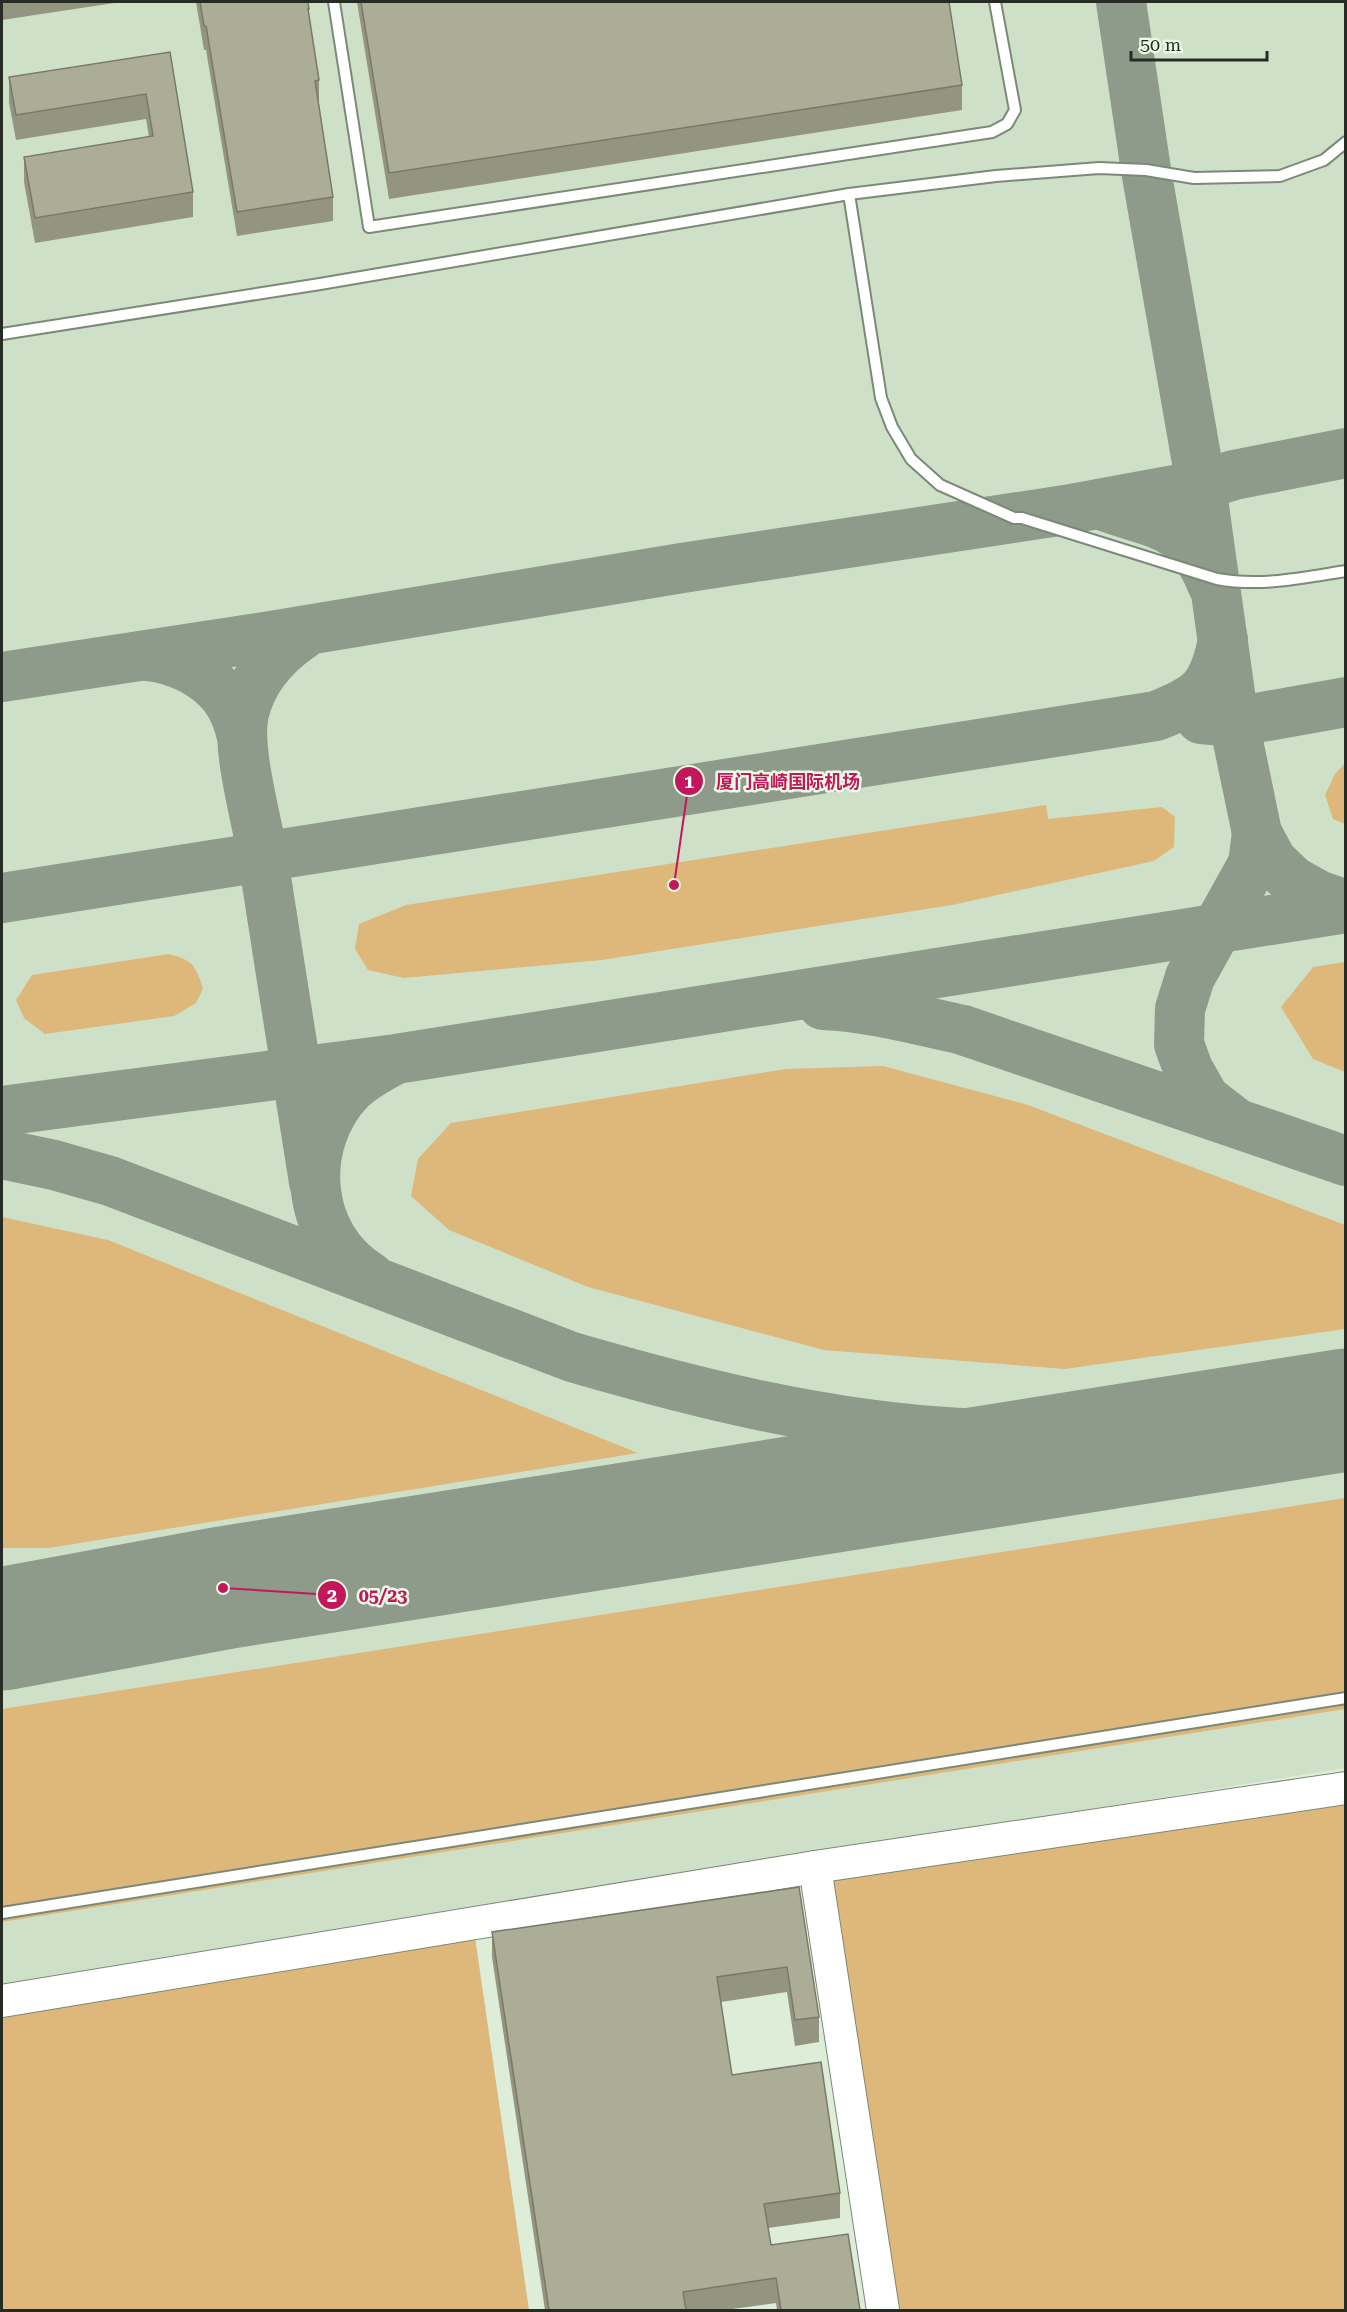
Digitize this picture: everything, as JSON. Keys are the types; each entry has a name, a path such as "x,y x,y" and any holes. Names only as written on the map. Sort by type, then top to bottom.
{"street":[{"path":"2,2001 815,1867 1346,1788"},
{"path":"815,1867 883,2310"}],"lane":[{"path":"334,2 369,227 992,132 1007,124 1015,110 995,2"},
{"path":"2,334 320,284 849,194 996,176 1099,168 1146,170 1194,178 1280,176 1324,160 1346,142"},
{"path":"849,194 882,398 892,427 912,459 940,485 1014,518 1022,518 1217,579 1268,583 1346,571"},
{"path":"2,1913 1346,1698"}],"shaded area":[{"path":"2,2 1345,2 1345,1768 2,1985"},
{"path":"1345,763 1345,824 1333,819 1325,795 1335,774"},
{"path":"1046,805 1048,819 1162,807 1175,817 1174,847 1154,861 952,905 602,960 404,978 368,970 355,949 359,924 406,905"},
{"path":"169,954 192,965 203,989 196,1003 174,1016 45,1034 24,1018 16,1000 32,975"},
{"path":"1346,962 1345,1072 1313,1059 1281,1007 1313,967"},
{"path":"883,1066 1028,1105 1345,1225 1345,1329 1065,1369 824,1350 588,1287 449,1230 411,1196 418,1159 451,1123 786,1069"},
{"path":"2,1217 108,1240 638,1453 49,1548 2,1548"},
{"path":"1345,1498 1345,1709 2,1922 2,1709"},
{"path":"1345,1788 1345,2310 883,2310 815,1867"},
{"path":"473,1923 529,2310 2,2310 2,2005"}],"building":[{"path":"200,2 308,2 319,80 315,81 333,197 237,212"},
{"path":"361,2 949,2 962,85 389,173"},
{"path":"170,52 193,192 35,218 24,157 153,136 146,94 16,115 9,77"},
{"path":"799,1887 819,2017 795,2020 787,1967 717,1977 732,2075 821,2062 840,2193 764,2204 771,2245 848,2234 860,2310 781,2310 776,2278 683,2292 686,2310 549,2310 492,1932"}],"taxiway":[{"path":"1121,2 1146,170 1201,485 1234,722 1257,833 1272,861 1293,881 1318,895 1346,905"},
{"path":"2,677 271,636 682,568 1065,510 1201,485 1234,475 1346,453"},
{"path":"1101,505 1155,523 1181,537 1202,563 1212,584"},
{"path":"302,635 282,650 258,678 244,713 242,728 248,785 263,858 314,1182"},
{"path":"2,898 1156,716 1172,710 1203,690 1215,670 1223,640"},
{"path":"147,656 180,664 211,682 231,706 242,737"},
{"path":"1201,719 1234,722 1346,702"},
{"path":"1232,1120 1205,1099 1188,1069 1179,1044 1180,1009 1190,977 1253,864 1257,833"},
{"path":"2,1111 396,1059 1346,908"},
{"path":"823,1005 876,1011 963,1030 1346,1161"},
{"path":"370,1277 348,1260 332,1238 321,1214 316,1188 316,1162 322,1136 333,1111 350,1089 392,1061"},
{"path":"2,1154 54,1165 110,1181 572,1357 668,1384 813,1416 911,1429 1020,1435 1198,1433"},
{"path":"2,1612 91,1609 223,1588"}],"runway":[{"path":"2,1629 223,1588 1346,1410"}],"place":[{"name":"厦门高崎国际机场","path":"674,885"},
{"name":"05/23","path":"223,1588"}]}
